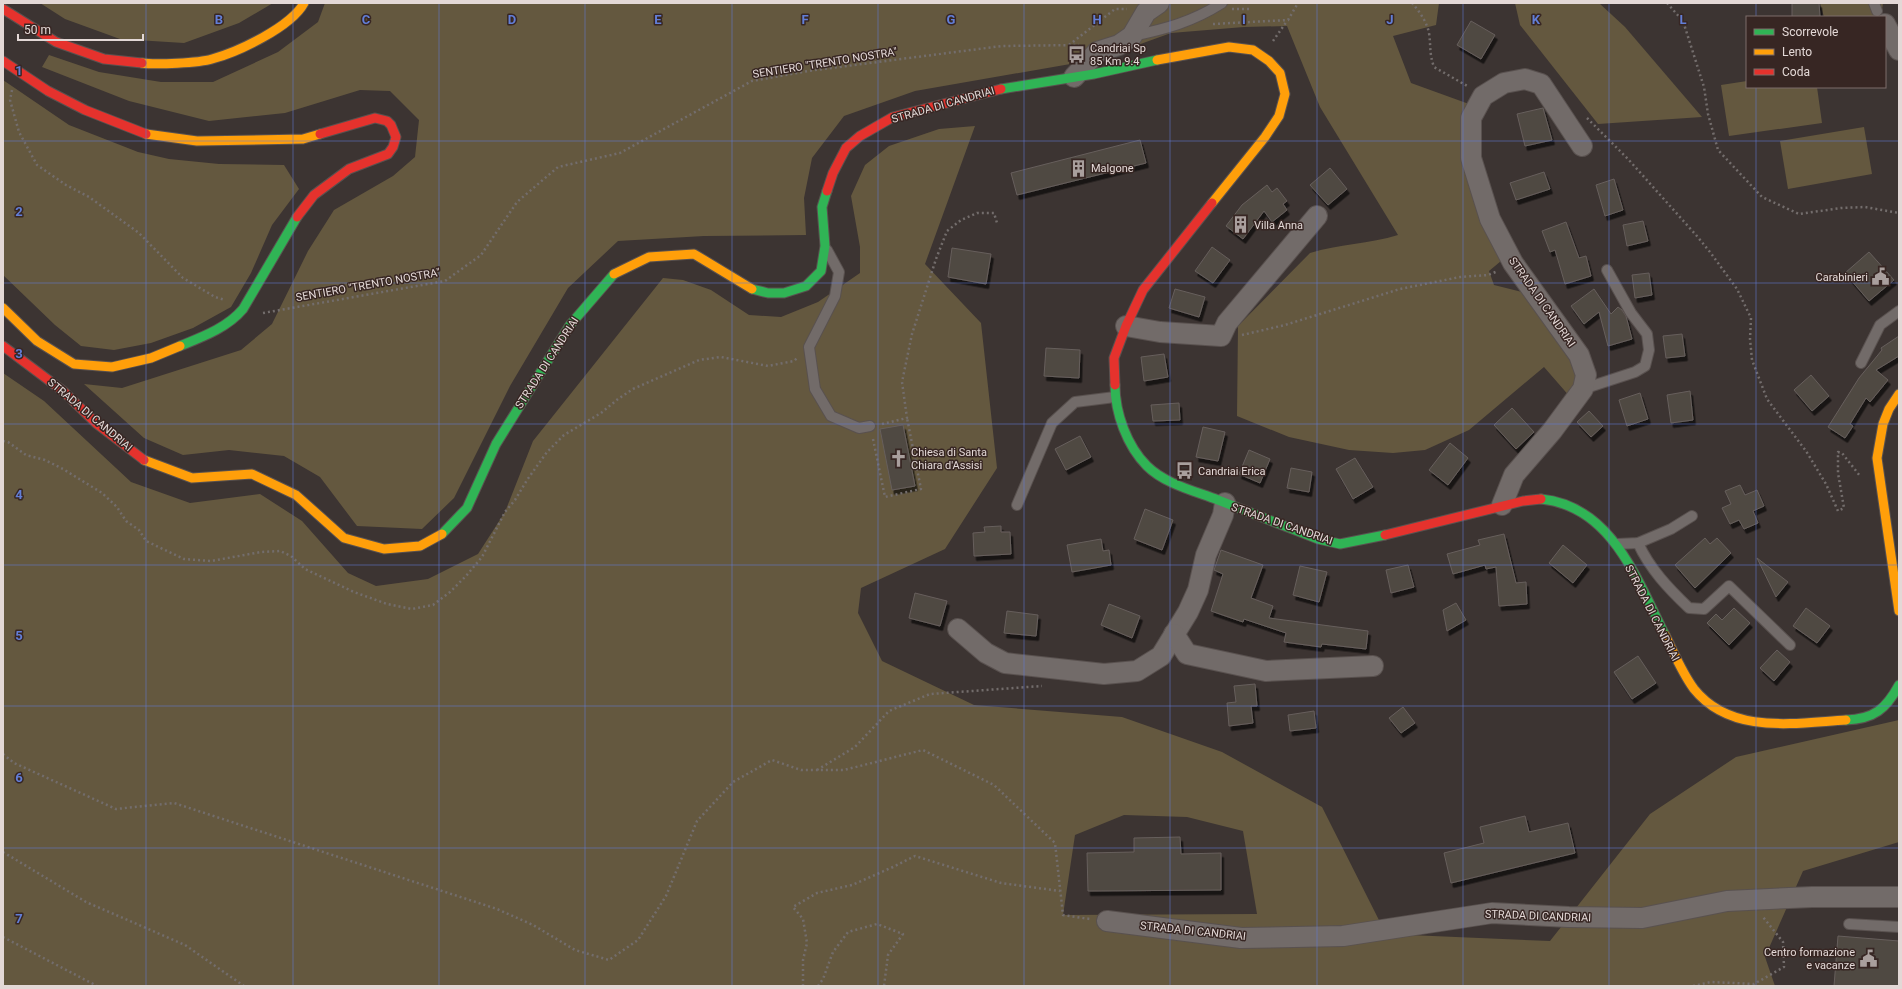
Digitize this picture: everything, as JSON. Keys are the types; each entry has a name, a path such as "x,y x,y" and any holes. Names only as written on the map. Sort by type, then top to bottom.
{"main road":[{"path":"3,9 56,42 104,59 154,63 210,60 235,52 273,31 300,10 304,3"},
{"name":"STRADA DI CANDRIAI","path":"3,346 63,391 97,424 147,462 192,478 252,474 296,495 344,538 384,549 420,546 446,532 467,508 496,444 570,325 612,275 649,257 694,254 754,290 768,293 784,293 806,286 821,271 825,246 822,207 833,173 846,148 860,136 893,117 997,90 1074,77 1229,47 1253,50 1269,60 1280,73 1285,94 1279,116 1265,137 1142,290 1114,358 1115,397 1126,436 1136,453 1148,467 1173,483 1318,538 1340,544 1360,541 1502,505 1541,499 1562,504 1584,513 1601,527 1616,544 1655,616 1683,673 1697,692 1714,708 1735,718 1782,724 1868,719 1885,707 1899,685"},
{"path":"3,61 48,91 85,110 142,133 197,141 303,139 375,118 387,121 391,125 396,137 395,143 388,154 349,169 314,194 291,226 243,309 237,316 210,334 151,358 112,367 74,364 36,341 3,308"},
{"path":"1898,396 1887,414 1878,436 1877,458 1899,611"}],"street":[{"path":"1074,77 1097,52 1119,45 1132,36 1146,12 1159,3"},
{"path":"1886,27 1899,50"},
{"path":"1483,96 1504,84 1525,80 1540,84 1582,146"},
{"name":"STRADA DI CANDRIAI","path":"1483,96 1471,118 1470,158 1481,194 1490,219 1513,264 1579,355 1586,375 1583,389"},
{"path":"1126,326 1160,332 1221,336 1227,323 1317,216"},
{"path":"1502,505 1514,475 1552,431 1583,389"},
{"name":"STRADA DI CANDRIAI","path":"958,629 986,653 1005,662 1104,674 1137,671 1161,656 1188,612 1198,590 1206,554 1223,514 1225,503"},
{"path":"1174,634 1187,654 1266,671 1373,666"},
{"name":"STRADA DI CANDRIAI","path":"1107,921 1241,938 1343,936 1492,912 1569,917 1642,918 1727,901 1812,897 1899,897"}],"lane":[{"path":"1132,36 1172,27 1197,18 1222,3"},
{"path":"825,246 839,272 835,296 809,347 815,389 831,416 859,428 870,426"},
{"path":"1583,389 1635,372 1645,366 1649,350 1647,334 1631,313 1607,270"},
{"path":"1861,363 1880,325 1899,311"},
{"path":"1017,505 1052,423 1075,402 1115,397"},
{"path":"1616,544 1638,543 1671,529 1692,516"},
{"name":"STRADA DI CANDRIAI","path":"1638,543 1646,560 1663,583 1688,608 1704,609 1728,586 1790,645"},
{"path":"1849,924 1899,927"}],"path":[{"path":"1263,56 1298,3"},
{"path":"1412,3 1419,11 1429,32 1430,54 1434,67 1483,96"},
{"path":"1667,3 1683,21 1704,87 1708,114 1718,150 1762,197 1799,214 1841,208 1865,207 1899,213"},
{"path":"1211,24 1288,20"},
{"name":"SENTIERO \"TRENTO NOSTRA\"","path":"17,70 10,100 19,132 37,165 66,185 89,197 139,233 184,278 214,297 234,302 243,309 257,314 290,307 315,305 444,281 482,255 517,202 558,167 620,153 752,80 808,71 1002,46 1081,45"},
{"path":"1581,113 1628,159 1710,252 1737,289 1751,318 1750,339 1752,360 1767,399 1806,451 1826,484 1838,511 1844,508 1838,473 1838,452 1842,453 1863,479 1881,489"},
{"path":"907,418 870,426 885,497 921,490 907,418 902,382 912,334 936,259 947,231 961,220 977,212 994,213 997,223"},
{"path":"1221,336 1257,333 1400,289 1460,278 1488,276"},
{"path":"3,441 8,442 26,455 45,460 63,469 102,493 117,507 126,522 139,530 146,541 176,556 184,559 211,561 261,552 280,551 291,556 305,569 354,592 387,604 412,609 434,605 466,576 482,557 505,512 515,500 547,452 564,435 601,413 618,398 634,389 699,360 721,357 768,366 794,361 809,347"},
{"path":"817,770 855,747 889,711 930,694 1045,686"},
{"path":"3,754 14,763 116,809 174,803 497,909 533,925 575,950 609,960 638,940 666,896 697,820 733,782 772,760 802,770 844,770 923,750 994,785 1054,843 1063,915 1107,921"},
{"path":"3,852 86,902 185,945 244,986"},
{"path":"803,986 803,960 807,944 803,919 793,907 816,893 852,885 893,868 915,856 1001,883 1060,891"},
{"path":"1693,986 1711,982 1754,984 1784,967 1783,942 1763,918 1756,899"},
{"path":"818,986 823,979 833,952 848,932 877,924 903,934 888,955 884,986"},
{"path":"3,937 97,986"}],"shaded area":[{"path":"40,3 273,3 239,23 184,43 120,39 65,19"},
{"path":"325,3 1439,3 1436,25 1393,36 1411,83 1469,104 1463,121 1460,151 1474,197 1501,261 1489,271 1494,285 1526,293 1579,370 1571,398 1544,367 1469,430 1425,450 1393,453 1349,450 1289,437 1237,416 1238,326 1310,253 1398,235 1320,107 1287,26 1244,27 1171,33 1099,59 915,91 844,116 812,158 804,198 806,235 704,236 618,241 568,288 510,386 454,498 422,529 357,526 320,477 284,456 229,450 183,455 144,438 84,384 122,388 241,350 272,324 308,251 334,210 393,176 415,157 419,120 390,91 360,90 285,113 209,121 129,101 42,67 49,55 99,72 161,82 213,82 278,52 318,22"},
{"path":"1515,3 1599,3 1625,27 1702,117 1598,124 1520,25"},
{"path":"1820,3 1883,3 1881,16 1824,16"},
{"path":"3,80 69,125 138,152 169,159 219,164 284,165 299,189 272,225 251,273 231,307 193,328 151,343 114,350 81,346 55,325 3,275"},
{"path":"1746,81 1746,88 1817,88 1822,123 1729,136 1721,85"},
{"path":"975,126 925,264 981,323 997,468 945,549 861,588 858,613 882,661 974,705 1122,717 1222,752 1322,807 1386,934 1550,941 1650,814 1736,757 1899,720 1899,842 1803,871 1765,957 1775,986 3,986 3,373 44,401 131,482 190,503 260,494 302,521 348,573 376,586 428,579 478,554 505,512 533,441 663,278 683,280 711,290 749,315 781,317 818,302 860,273 860,247 851,196 865,165 889,146 939,129","holes":["1124,815 1187,817 1243,831 1257,914 1063,915 1075,835"]},
{"path":"1864,127 1872,174 1788,189 1780,141"}],"building":[{"path":"1792,3 1819,3 1820,16 1792,16"},
{"path":"1471,21 1495,35 1481,59 1457,45"},
{"path":"1543,108 1552,140 1525,146 1517,114"},
{"name":"Malgone","path":"1140,140 1146,163 1017,195 1011,173"},
{"path":"1330,168 1347,189 1328,205 1310,185"},
{"path":"1544,172 1550,189 1516,200 1510,183"},
{"path":"1614,179 1623,210 1605,216 1596,185"},
{"path":"1267,185 1272,192 1277,188 1287,201 1283,204 1287,210 1272,222 1264,211 1243,239 1226,226 1242,205"},
{"path":"1643,221 1648,241 1627,246 1623,225"},
{"path":"1566,222 1579,258 1586,256 1591,276 1565,284 1555,250 1550,252 1542,231"},
{"path":"1212,247 1230,260 1213,283 1195,271"},
{"path":"952,248 991,254 986,284 948,277"},
{"path":"1869,252 1894,280 1869,301 1845,273"},
{"path":"1649,273 1652,295 1635,298 1632,275"},
{"path":"1175,289 1205,297 1199,317 1169,308"},
{"path":"1594,289 1611,314 1618,307 1622,310 1626,316 1632,339 1608,346 1599,312 1584,324 1571,306"},
{"path":"1682,334 1685,356 1666,358 1663,336"},
{"path":"1899,336 1899,356 1876,370 1888,380 1870,402 1866,398 1850,424 1853,426 1845,438 1828,427 1859,378 1882,350 1881,348"},
{"path":"1046,348 1080,350 1079,378 1044,376"},
{"path":"1164,354 1168,377 1144,381 1141,357"},
{"path":"1811,375 1829,396 1812,411 1794,390"},
{"path":"1690,391 1693,420 1671,423 1667,395"},
{"path":"1640,393 1648,419 1627,426 1619,400"},
{"path":"1179,403 1180,420 1153,421 1151,405"},
{"path":"1512,408 1534,432 1516,449 1494,425"},
{"path":"1589,411 1603,426 1591,437 1577,422"},
{"name":"Chiesa di Santa Chiara d'Assisi","path":"903,425 915,486 892,490 880,429"},
{"path":"1203,427 1225,432 1218,461 1196,457"},
{"path":"1080,436 1091,457 1066,470 1055,449"},
{"path":"1450,443 1468,458 1448,485 1429,470"},
{"path":"1249,450 1270,459 1260,483 1239,474"},
{"path":"1355,458 1373,487 1353,499 1336,469"},
{"path":"1291,468 1312,472 1309,492 1287,488"},
{"path":"1740,485 1745,495 1757,490 1764,506 1753,511 1758,523 1744,529 1739,520 1730,524 1722,508 1731,504 1725,491"},
{"path":"1145,509 1173,520 1162,550 1134,539"},
{"path":"1001,526 1001,532 1010,532 1011,554 974,556 973,533 985,532 984,527"},
{"path":"1504,534 1516,583 1526,582 1527,604 1499,606 1496,567 1486,569 1485,565 1453,574 1447,554 1480,545 1478,540"},
{"path":"1705,538 1710,544 1717,538 1731,553 1695,588 1675,565"},
{"path":"1101,539 1103,551 1109,550 1111,565 1072,572 1067,545"},
{"path":"1563,545 1587,565 1573,583 1549,563"},
{"path":"1221,550 1263,565 1251,598 1273,606 1269,618 1368,631 1366,649 1322,644 1321,647 1284,642 1286,633 1244,619 1243,622 1211,611 1223,574 1214,570"},
{"path":"1757,558 1788,582 1776,597"},
{"path":"1408,565 1414,587 1391,593 1386,570"},
{"path":"1300,566 1327,572 1319,602 1293,595"},
{"path":"915,593 947,601 940,626 909,618"},
{"path":"1456,603 1466,620 1447,631 1443,610"},
{"path":"1109,604 1140,616 1132,638 1101,625"},
{"path":"1734,608 1750,623 1729,645 1707,623 1716,614 1722,620"},
{"path":"1806,608 1830,626 1817,643 1793,626"},
{"path":"1007,611 1038,615 1036,636 1004,633"},
{"path":"1777,650 1790,662 1774,681 1760,668"},
{"path":"1638,656 1656,683 1632,699 1614,672"},
{"path":"1255,684 1257,706 1251,706 1253,723 1229,726 1227,703 1236,702 1234,686"},
{"path":"1403,707 1415,723 1401,733 1389,718"},
{"path":"1314,711 1316,728 1290,731 1288,715"},
{"path":"1525,816 1529,832 1568,823 1575,853 1451,883 1444,853 1484,843 1480,827"},
{"path":"1180,837 1181,854 1221,853 1221,890 1088,891 1087,853 1134,852 1134,838"},
{"name":"Centro formazione e vacanze","path":"1838,936 1899,941 1899,986 1834,986"}],"traffic: fast":[{"path":"1001,89 1094,74 1157,60"},
{"path":"752,289 768,293 784,293 806,286 821,271 825,246 822,207 827,191"},
{"path":"180,346 222,327 237,316 243,309 297,217"},
{"path":"442,534 467,508 496,444 570,325 614,274"},
{"path":"1115,385 1117,407 1128,439 1140,458 1147,466 1162,478 1318,539 1340,544 1385,535"},
{"path":"1541,499 1566,505 1586,515 1604,531 1619,549 1632,570 1665,635"},
{"path":"1846,720 1872,715 1884,706 1899,685"}],"traffic: slow":[{"path":"142,63 188,63 223,56 249,45 276,29 288,21 304,3"},
{"path":"1157,60 1229,47 1253,50 1269,61 1280,73 1285,94 1279,116 1265,137 1212,203"},
{"path":"146,134 197,141 303,139 320,134"},
{"path":"614,274 649,257 694,254 752,289"},
{"path":"3,308 37,341 74,364 112,367 151,358 180,346"},
{"path":"1899,394 1889,409 1883,424 1877,458 1899,611"},
{"path":"144,460 192,478 252,474 296,495 344,538 384,549 420,546 442,534"},
{"path":"1665,635 1682,670 1694,689 1709,704 1726,714 1745,720 1764,723 1785,724 1846,720"}],"traffic: jam":[{"path":"3,9 56,42 104,59 142,63"},
{"path":"3,61 48,91 85,110 146,134"},
{"path":"827,191 833,173 846,148 860,136 893,117 1001,89"},
{"path":"297,217 314,195 349,169 388,154 393,147 396,137 391,125 387,121 375,118 320,134"},
{"path":"1115,385 1114,358 1126,326 1143,290 1212,203"},
{"path":"3,346 63,391 97,424 144,460"},
{"path":"1385,535 1523,501 1541,499"}],"place":[{"name":"Candriai Sp 85 Km 9.4","path":"1077,54"},
{"name":"Malgone","path":"1078,168"},
{"name":"Villa Anna","path":"1241,225"},
{"name":"Carabinieri","path":"1881,277"},
{"name":"Chiesa di Santa Chiara d'Assisi","path":"898,458"},
{"name":"Candriai Erica","path":"1185,471"},
{"name":"Centro formazione e vacanze","path":"1868,958"}]}
